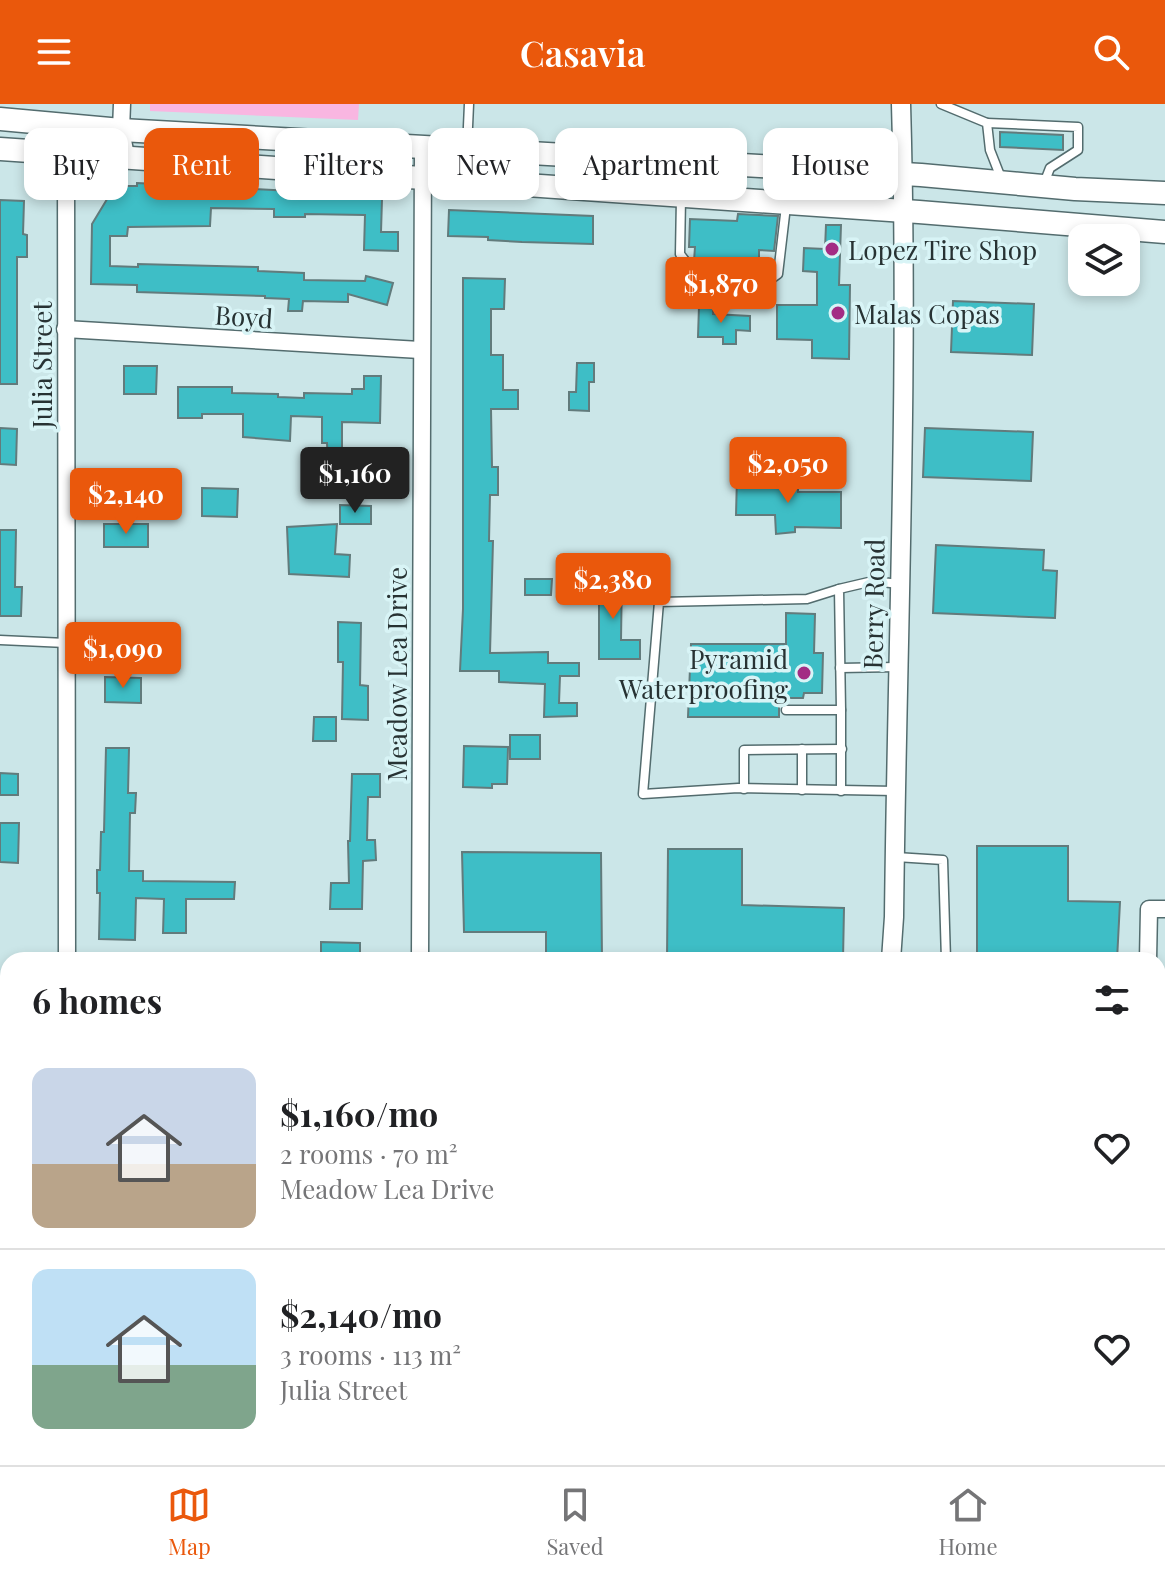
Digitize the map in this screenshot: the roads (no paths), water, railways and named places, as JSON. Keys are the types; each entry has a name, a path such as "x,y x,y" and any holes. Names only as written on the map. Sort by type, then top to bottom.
{"main road":[{"path":"0,119 99,128"},
{"path":"128,130 428,147"},
{"path":"0,149 24,150"},
{"path":"539,154 904,174 1165,193"},
{"path":"128,156 555,188"},
{"path":"726,200 1165,232"}],"street":[{"path":"121,128 122,104"},
{"name":"Berry Road","path":"891,952 904,174 901,104"},
{"name":"Meadow Lea Drive","path":"420,952 423,147"},
{"name":"Julia Street","path":"66,200 67,952"},
{"name":"Boyd","path":"65,329 420,350"},
{"path":"1148,952 1149,909 1165,909"}],"lane":[{"path":"468,128 469,104"},
{"path":"941,104 987,123 1078,127 1078,150 1050,168 1043,186"},
{"path":"987,123 990,150 1003,183"},
{"path":"681,200 680,254 700,280 756,290 778,274 786,204"},
{"path":"895,791 744,789 643,794 659,602 807,599 873,581 899,584"},
{"path":"839,589 841,791"},
{"path":"0,640 66,643"},
{"path":"840,668 898,667"},
{"path":"786,710 841,710"},
{"path":"802,749 802,790"},
{"path":"744,789 744,750 842,749"},
{"path":"895,857 943,860 946,952"}],"place":[{"name":"Lopez Tire Shop","path":"832,249"},
{"name":"Malas Copas","path":"838,313"},
{"name":"Pyramid Waterproofing","path":"804,673"}]}
